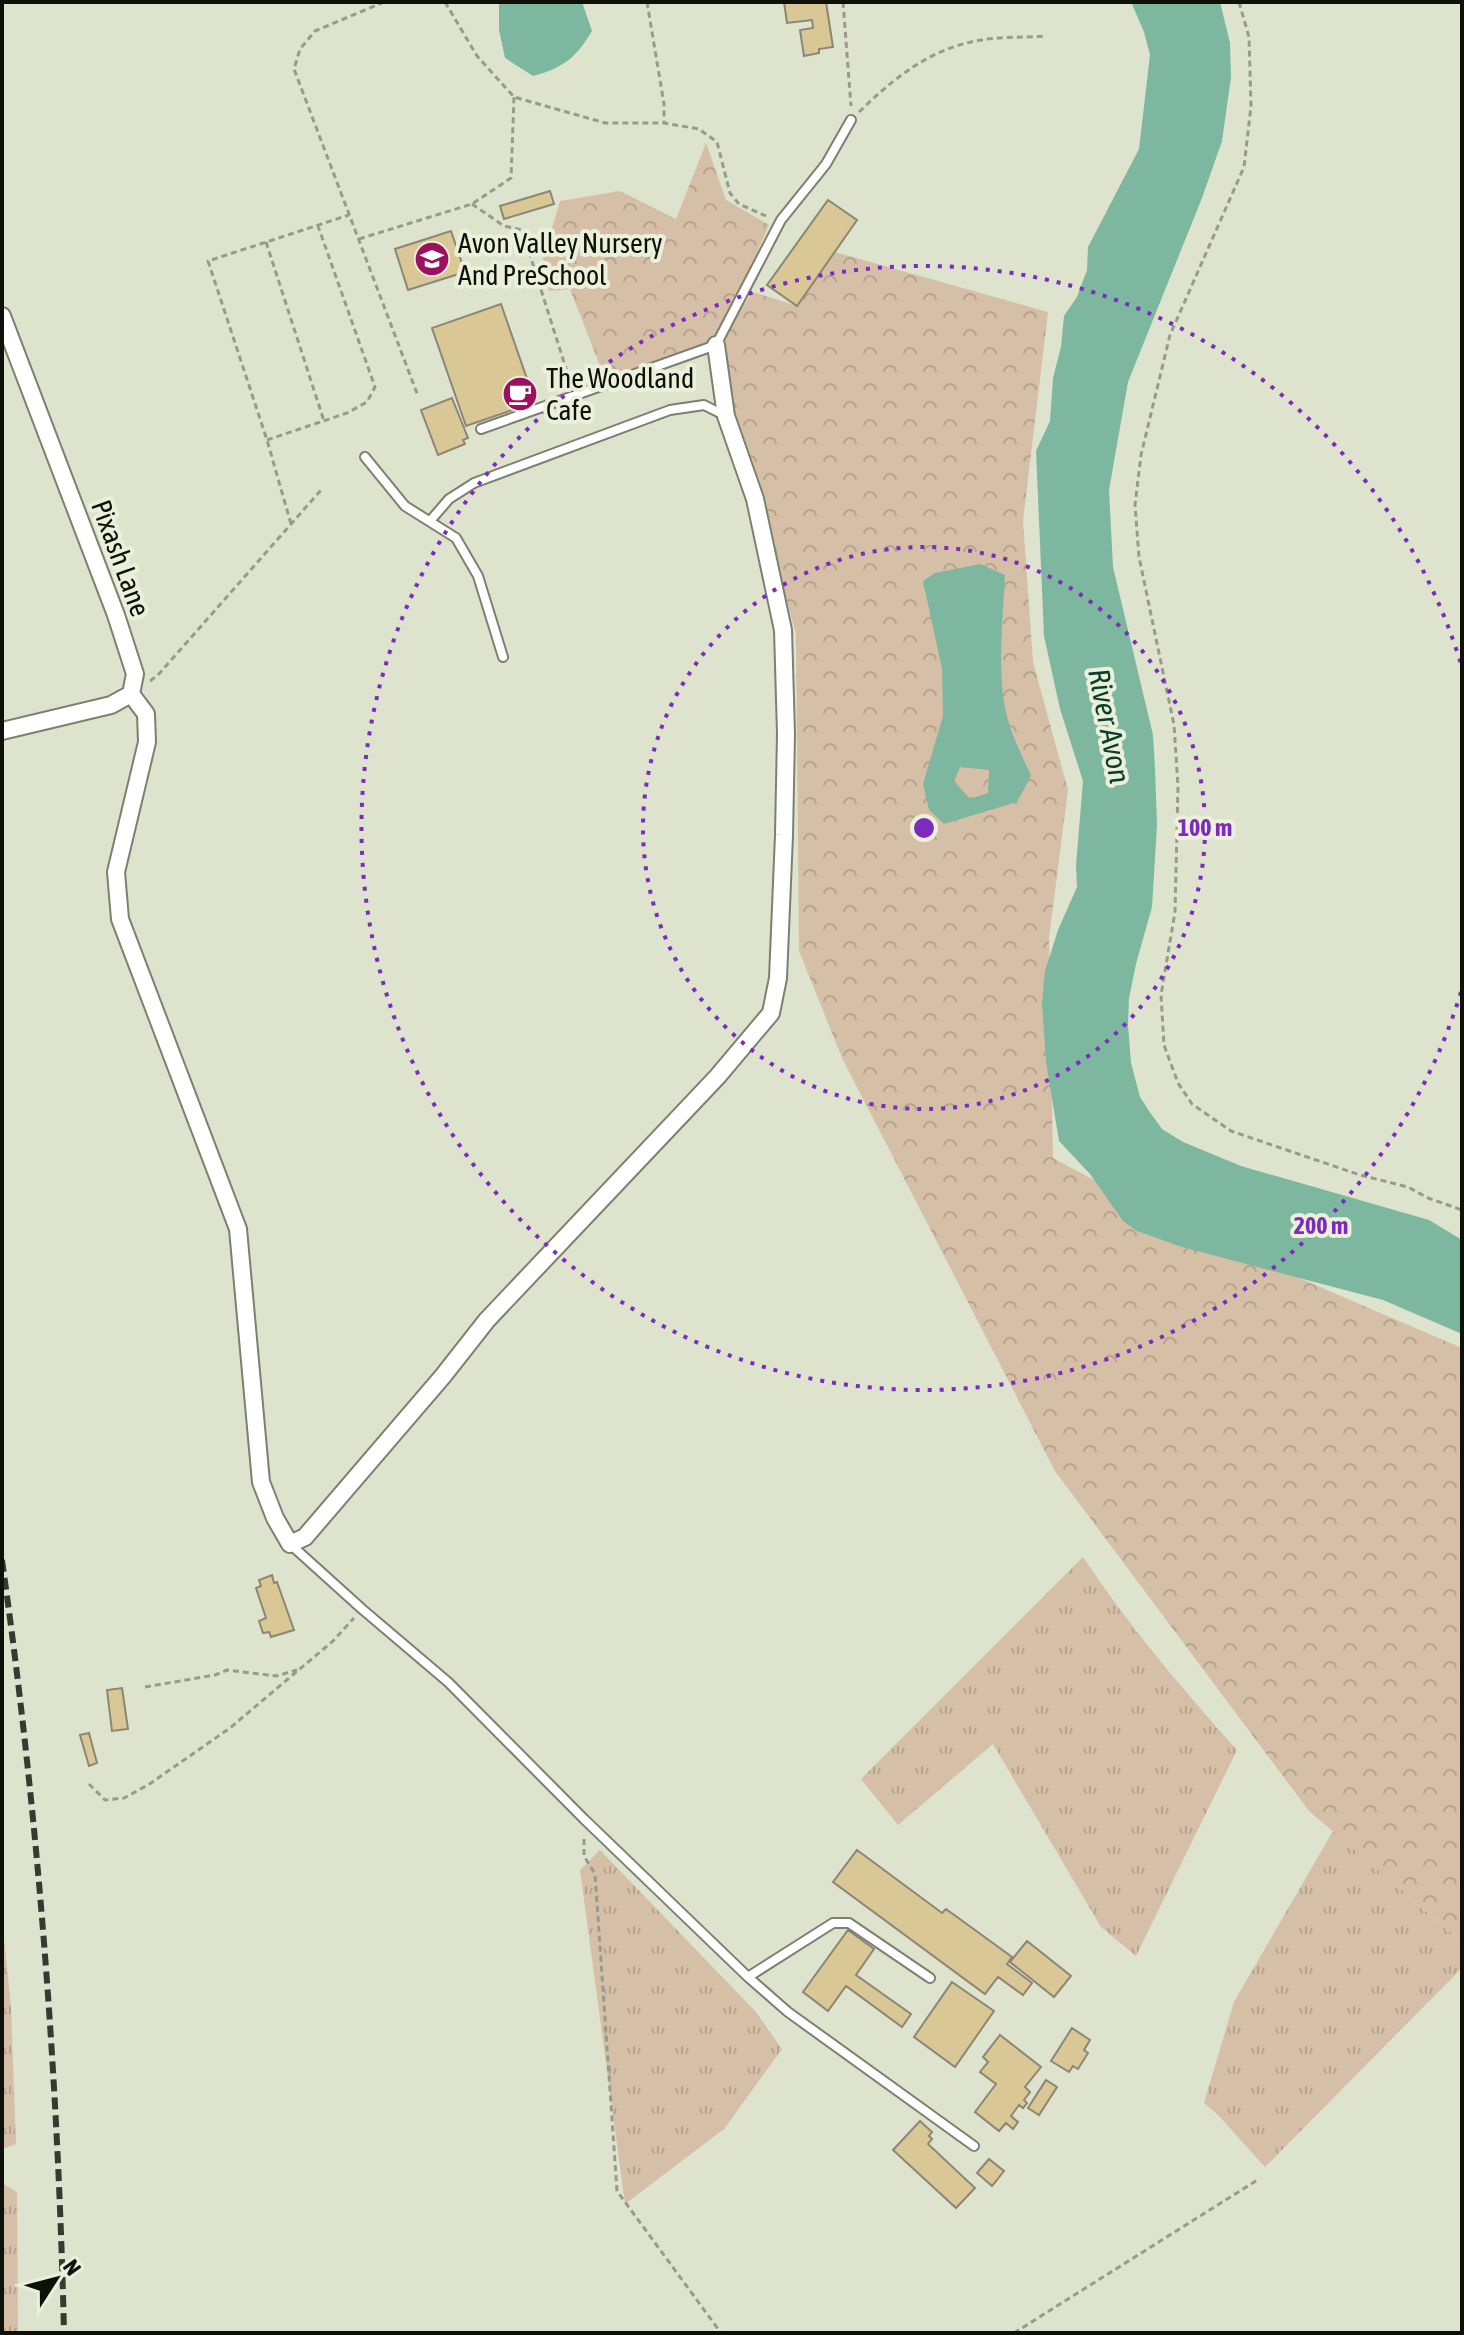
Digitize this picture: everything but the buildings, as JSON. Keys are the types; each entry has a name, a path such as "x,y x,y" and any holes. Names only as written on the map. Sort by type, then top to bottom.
{"street":[{"name":"Pixash Lane","path":"2,316 116,615 135,674 131,694"},
{"path":"2,731 111,705 131,694 146,714 147,742 116,872 120,919 238,1229 261,1482 275,1518 290,1544 305,1537 487,1320 718,1076 771,1013 778,978 784,835 786,734 783,630 755,499 726,416 716,345"}],"lane":[{"path":"481,429 716,345 781,220 826,164 851,120"},
{"path":"430,521 449,499 474,483 670,410 704,405 726,416"},
{"path":"365,457 405,506 456,538 478,576 503,657"},
{"path":"290,1544 448,1682 748,1977 788,2012 974,2146"},
{"path":"748,1977 833,1923 849,1923 930,1978"}],"path":[{"path":"384,2 315,31 300,49 294,69 418,396"},
{"path":"445,2 477,56 514,97 605,123 664,123 699,129 717,142 730,193 739,204 781,220"},
{"path":"647,2 664,104 664,123"},
{"path":"843,2 851,120"},
{"path":"1239,2 1249,37 1251,106 1244,167 1170,335 1141,455 1135,505 1139,557 1174,725 1178,786 1175,912 1161,995 1164,1045 1178,1083 1192,1104 1231,1131 1360,1175 1408,1187 1462,1210"},
{"path":"851,120 900,74 936,52 977,40 1045,36"},
{"path":"359,239 472,204 511,178 514,97"},
{"path":"472,204 504,226 522,230 575,396"},
{"path":"291,524 208,261 349,215"},
{"path":"267,440 324,421 367,402 375,387 318,226"},
{"path":"266,242 324,421"},
{"path":"131,694 158,675 321,490"},
{"path":"89,1784 105,1800 124,1798 160,1777 230,1728 301,1669 333,1641 362,1609"},
{"path":"145,1687 215,1675 227,1670 276,1676 301,1669"},
{"path":"584,1819 584,1856 595,1874 617,2191 721,2333"},
{"path":"1014,2333 1259,2179"}],"green space":[{"path":"706,143 726,200 769,225 719,340 753,292 797,306 835,252 1048,312 1023,521 1033,662 1068,790 1049,938 1053,1158 1185,1229 1462,1348 1462,1942 1309,1811 1055,1471 842,1058 799,951 796,634 716,346 604,376 570,289 549,291 543,258 560,201 620,191 676,219"},
{"path":"1083,1557 1157,1656 1237,1750 1136,1956 1101,1927 993,1744 898,1825 861,1779"},
{"path":"1333,1831 1462,1942 1462,1968 1265,2167 1204,2103 1234,2002"},
{"path":"600,1850 756,2012 782,2049 724,2129 625,2204 580,1870"},
{"path":"2,1918 11,2007 16,2144 2,2149"},
{"path":"2,2183 17,2192 18,2333 2,2333"}],"water":[{"path":"499,2 582,2 592,31 568,61 533,76 505,58 499,30"},
{"name":"River Avon","path":"1131,2 1220,2 1230,43 1231,77 1222,141 1128,382 1109,490 1113,567 1153,735 1155,768 1157,825 1152,907 1129,998 1131,1063 1140,1097 1149,1111 1162,1129 1183,1142 1241,1166 1429,1220 1462,1240 1462,1334 1383,1300 1182,1247 1137,1231 1123,1221 1090,1174 1059,1141 1046,1062 1042,1003 1045,971 1058,930 1077,887 1083,781 1060,709 1044,636 1036,451 1050,421 1053,378 1061,347 1064,316 1077,297 1087,270 1088,247 1139,149 1150,55"},
{"path":"980,564 1005,575 1001,644 1003,696 1011,729 1031,776 1017,802 944,824 929,810 923,784 943,716 942,669 923,581 935,573","holes":["960,767 989,770 988,793 970,799 954,781"]}],"railway":[{"path":"2,1560 26,1752 44,1946 57,2140 64,2333"}],"place":[{"name":"Avon Valley Nursery And PreSchool","path":"432,259"},
{"name":"The Woodland Cafe","path":"520,394"}]}
